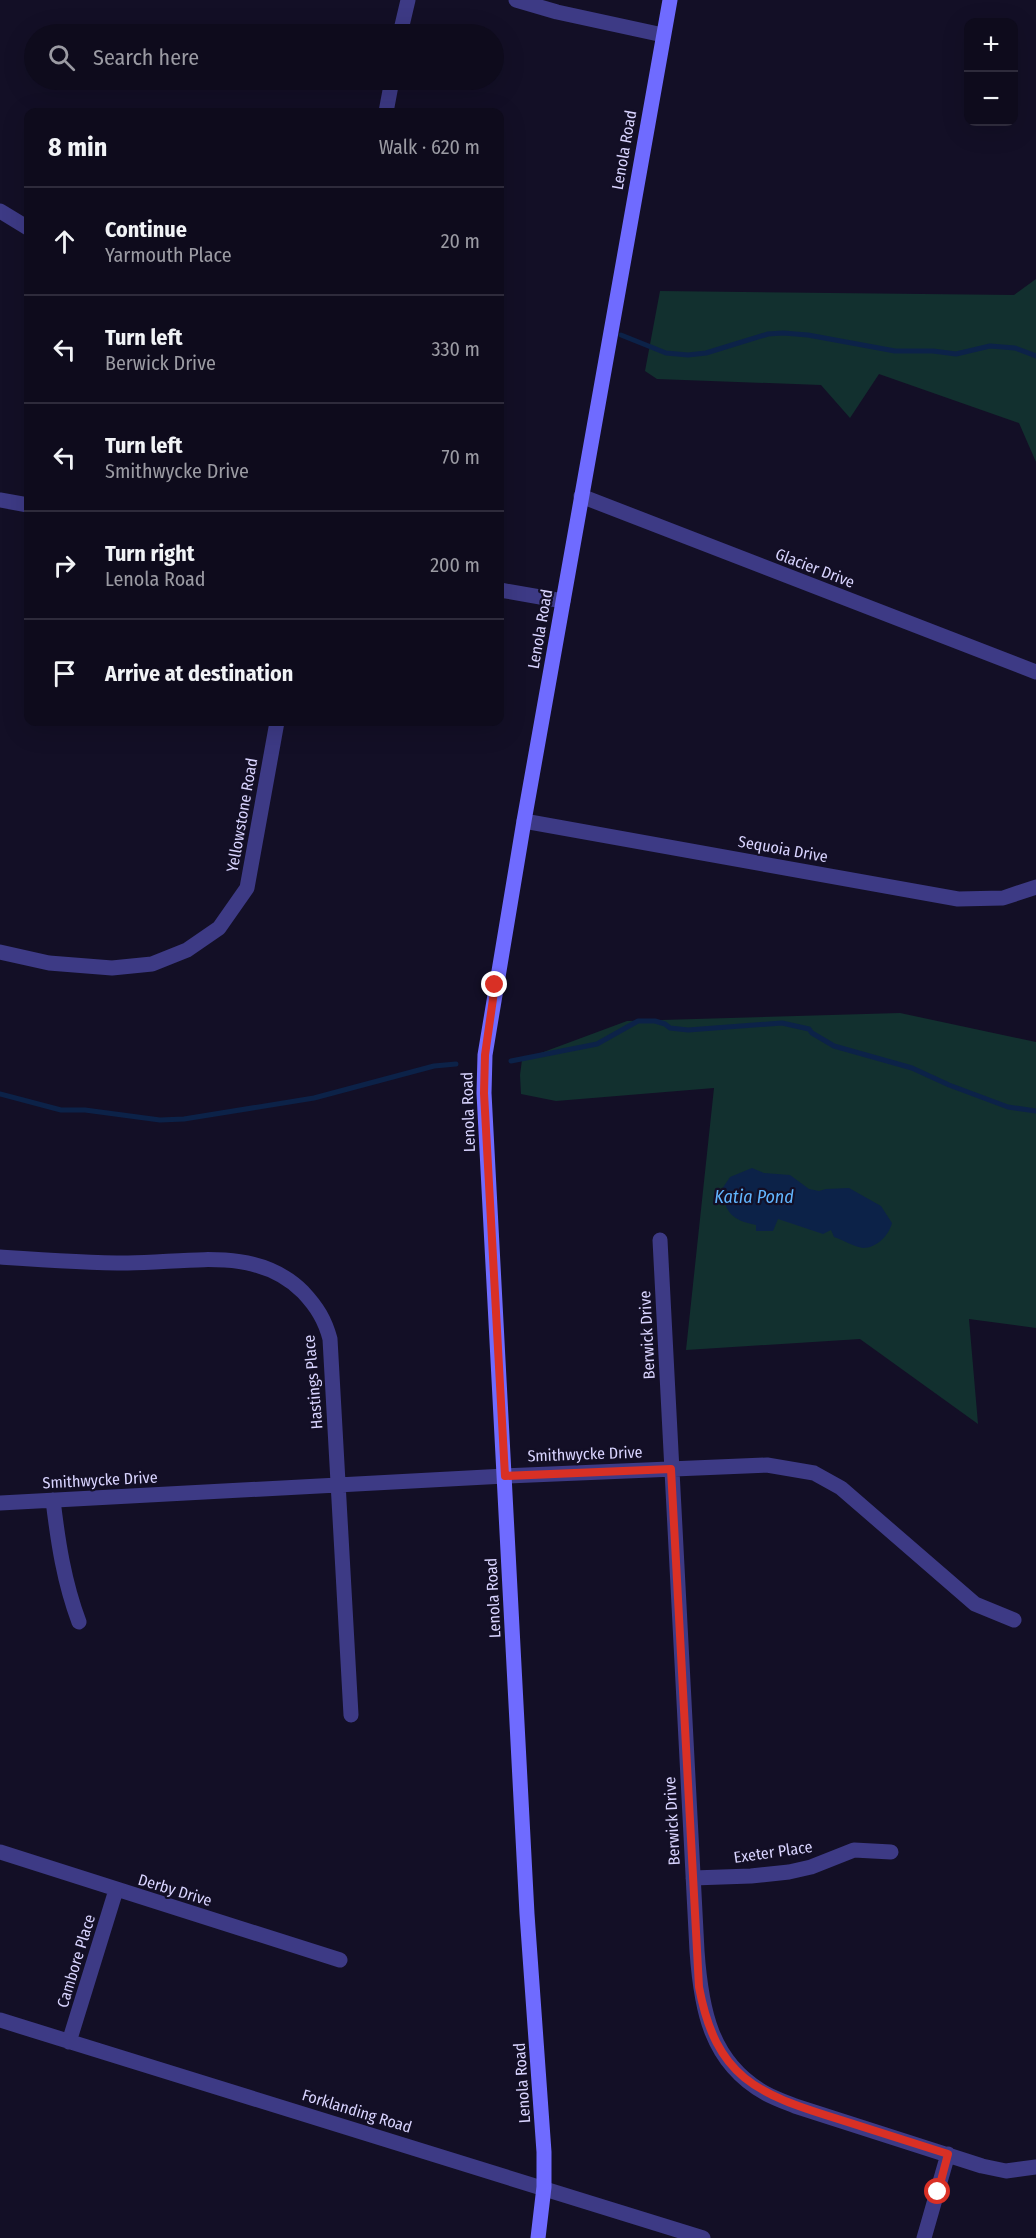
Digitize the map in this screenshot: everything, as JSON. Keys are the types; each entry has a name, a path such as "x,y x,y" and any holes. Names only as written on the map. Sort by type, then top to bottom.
{"main road":[{"name":"Lenola Road","path":"538,2238 544,2187 541,2098 527,1914 483,1076 487,1032 670,0"}],"street":[{"path":"402,24 408,0"},
{"path":"516,0 557,12 663,35"},
{"path":"387,108 390,90"},
{"path":"0,211 24,226"},
{"name":"Glacier Drive","path":"581,496 1036,672"},
{"path":"0,500 24,504"},
{"path":"504,591 563,601"},
{"name":"Yellowstone Road","path":"0,952 49,963 112,968 152,964 187,950 219,928 247,888 276,726"},
{"name":"Sequoia Drive","path":"524,821 958,899 1003,898 1036,887"},
{"name":"Berwick Drive","path":"660,1240 699,1987 703,2009 711,2031 720,2050 732,2066 748,2081 765,2093 795,2106 1000,2170 1016,2171 1036,2167"},
{"name":"Hastings Place","path":"0,1257 92,1263 234,1260 260,1266 283,1276 308,1297 318,1309 326,1323 330,1339 351,1715"},
{"name":"Smithwycke Drive","path":"0,1503 505,1476 767,1465 798,1469 822,1477 854,1497 975,1604 1014,1620"},
{"path":"53,1500 60,1557 68,1593 79,1622"},
{"name":"Exeter Place","path":"693,1878 789,1872 811,1867 855,1850 891,1852"},
{"name":"Derby Drive","path":"0,1852 340,1960"},
{"name":"Cambore Place","path":"69,2042 116,1890"},
{"name":"Forklanding Road","path":"0,2020 704,2238"},
{"path":"924,2238 948,2154"}],"green space":[{"path":"1036,279 1036,462 1019,423 879,374 850,418 821,385 657,379 645,371 660,291 1014,295"},
{"path":"900,1013 1036,1042 1036,1328 969,1319 978,1424 860,1339 686,1350 714,1088 556,1101 521,1094 522,1060 627,1021"}],"water":[{"name":"Katia Pond","path":"752,1168 764,1173 790,1175 809,1189 819,1191 849,1188 881,1206 892,1223 890,1228 878,1243 863,1248 834,1237 831,1230 823,1234 778,1219 773,1231 756,1231 756,1225 741,1221 731,1214 725,1204 722,1189 730,1177"}],"waterway":[{"path":"621,335 666,353 688,355 706,353 768,334 783,333 808,335 895,351 933,351 956,354 990,346 1015,348 1036,356"},
{"path":"511,1061 597,1044 638,1021 655,1021 670,1028 688,1030 782,1023 809,1029 834,1046 912,1068 949,1085 1008,1107 1036,1111"},
{"path":"0,1094 61,1110 85,1110 160,1120 184,1119 314,1098 434,1066 456,1064"}],"route":[{"path":"495,985 483,1076 505,1476 671,1469 699,1987 703,2009 711,2031 720,2050 732,2066 765,2093 795,2106 948,2154 938,2192"}]}
